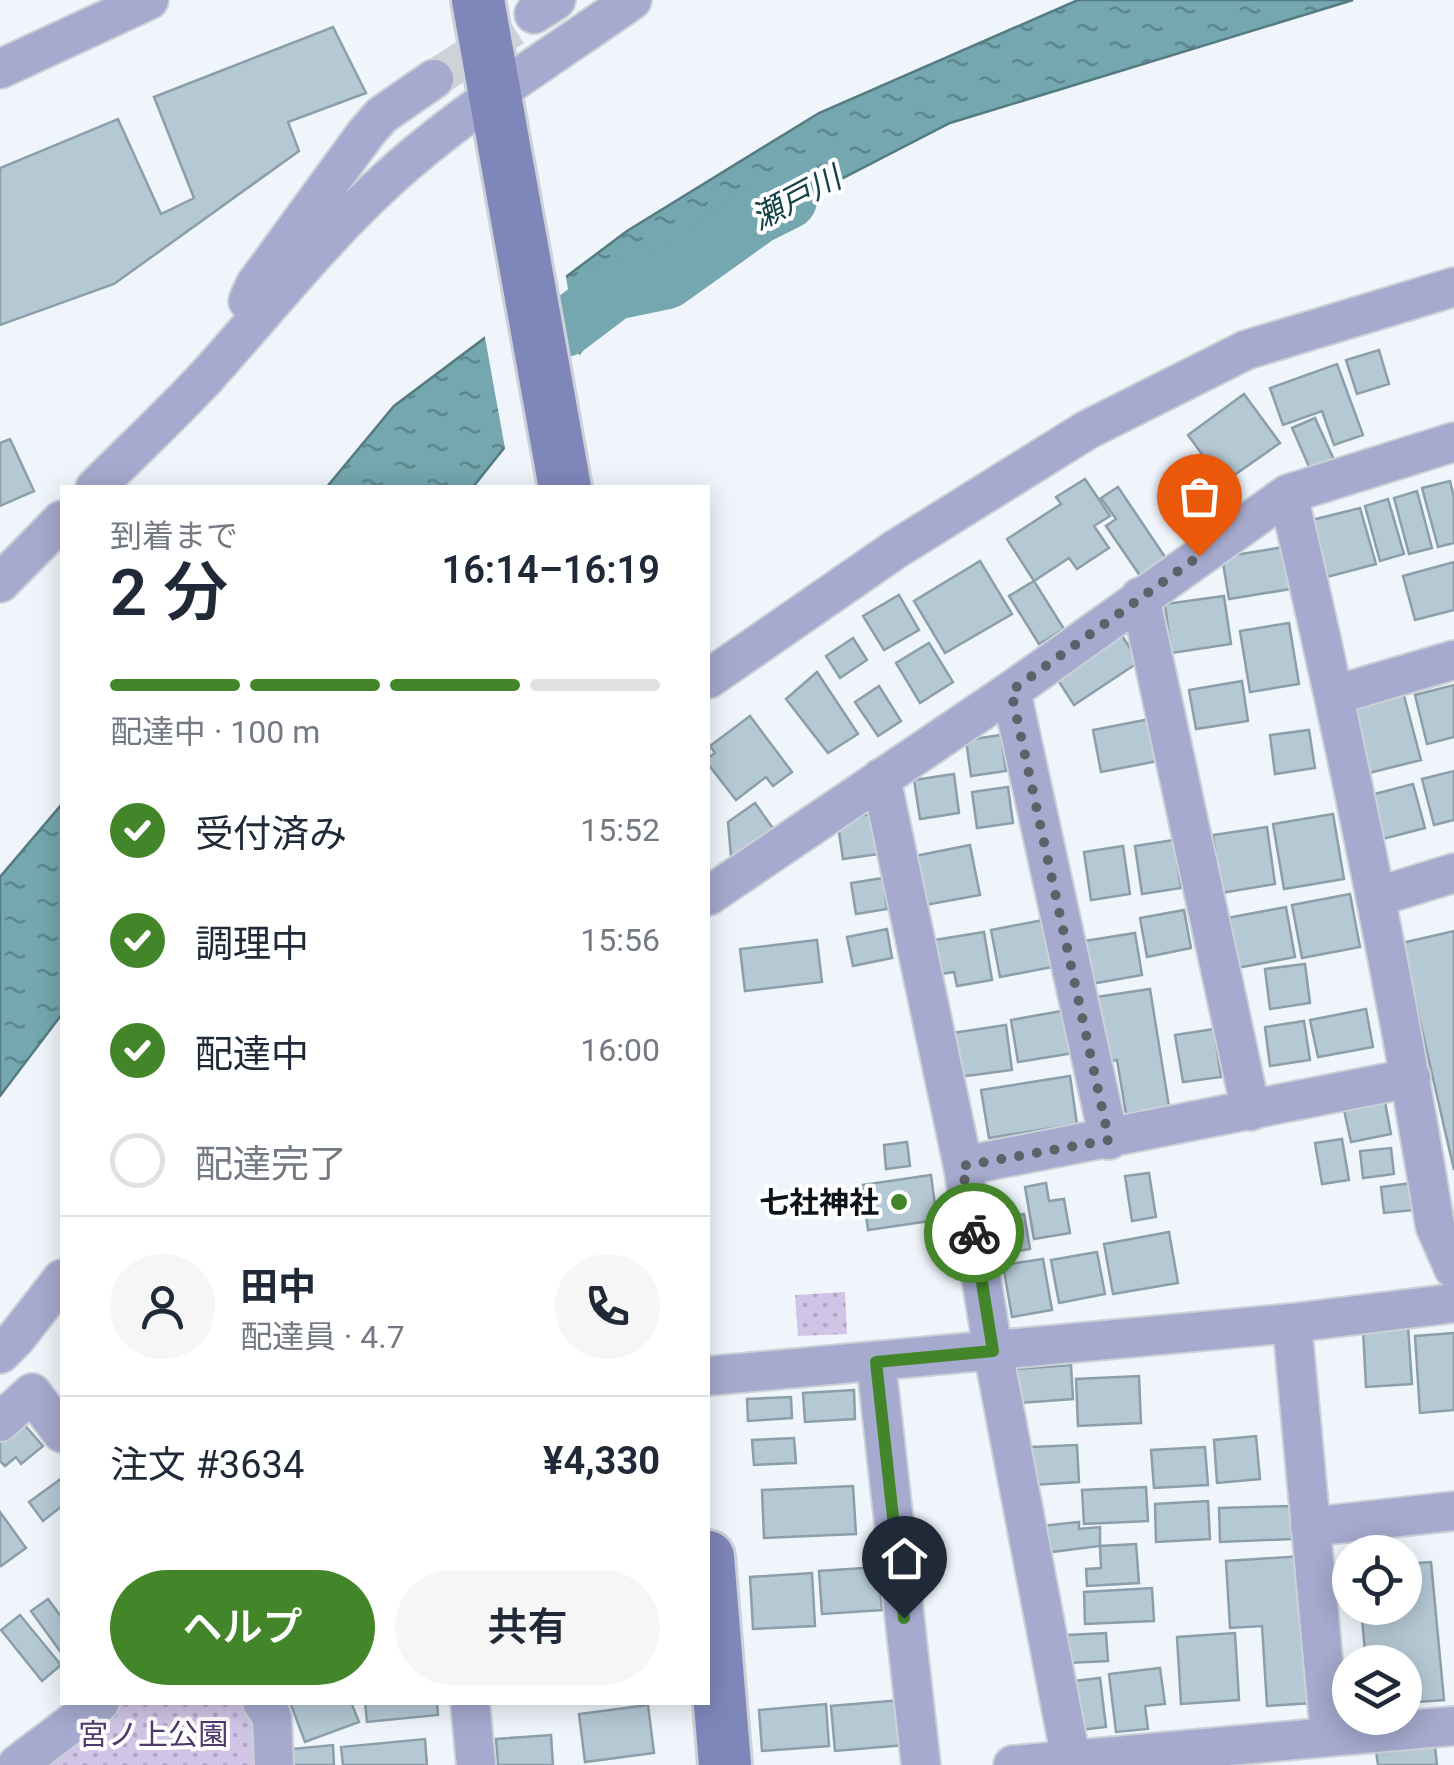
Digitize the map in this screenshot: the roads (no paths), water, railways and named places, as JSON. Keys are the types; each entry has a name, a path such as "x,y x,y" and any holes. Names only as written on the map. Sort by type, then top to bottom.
{"street":[{"path":"0,69 149,0"},
{"path":"478,0 564,485"},
{"path":"99,485 207,376 371,195 410,160 496,105 632,0"},
{"path":"240,337 254,285 366,133 392,107 434,79"},
{"path":"710,678 896,549 1087,430 1246,350 1454,287"},
{"path":"710,895 1011,691 1288,494 1454,442"},
{"path":"1288,494 1335,695 1376,897 1411,1078 1434,1226 1454,1269"},
{"path":"0,583 60,522"},
{"path":"1140,596 1251,1111"},
{"path":"1335,695 1454,660"},
{"path":"1011,691 1109,1140"},
{"path":"881,778 962,1166 993,1351 1072,1762"},
{"path":"1376,897 1454,873"},
{"path":"962,1166 1411,1078"},
{"path":"0,1354 60,1282"},
{"path":"710,1376 1292,1323 1454,1304"},
{"path":"1292,1323 1330,1736"},
{"path":"876,1362 921,1765"},
{"path":"0,1422 32,1393 60,1430"},
{"path":"1310,1527 1454,1511"},
{"path":"710,1581 725,1765"},
{"path":"17,1765 96,1705"},
{"path":"264,1705 272,1717 274,1765"},
{"path":"470,1705 476,1765"},
{"path":"1013,1765 1454,1726"}],"water":[{"path":"1078,0 1353,0 950,123 632,287 475,485 328,485 394,406 627,231 819,113"},
{"path":"60,806 60,1017 0,1096 0,877"}],"waterway":[{"name":"瀬戸川","path":"565,328 614,291 667,280 758,215 788,200"}],"tunnel":[{"path":"434,79 534,14"}],"place":[{"name":"七社神社","path":"899,1202"}],"park label":[{"name":"宮ノ上公園","path":"153,1734"}]}
